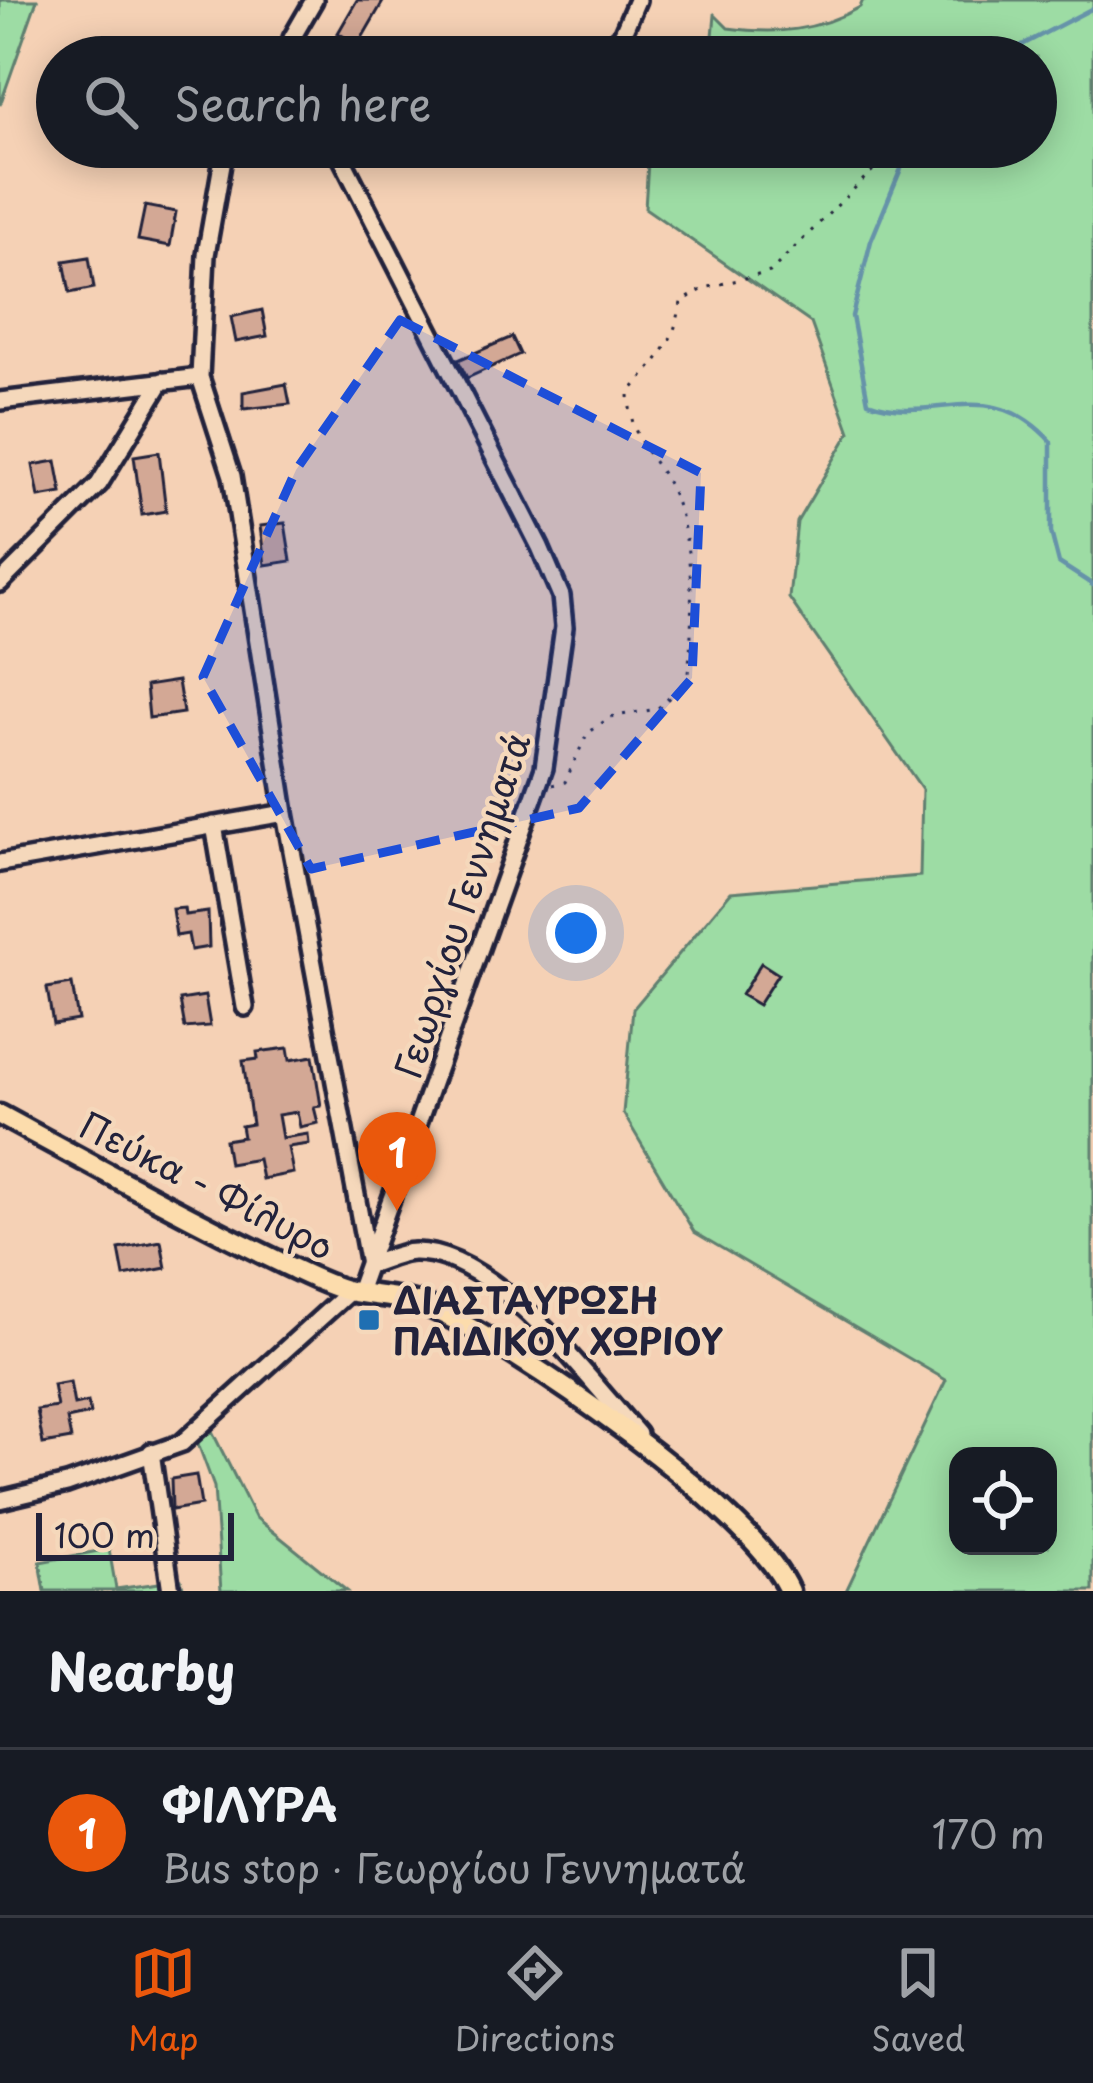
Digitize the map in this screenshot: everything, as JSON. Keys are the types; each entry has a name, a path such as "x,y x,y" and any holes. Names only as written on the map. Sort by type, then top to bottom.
{"main road":[{"name":"Πεύκα - Φίλυρο","path":"0,1115 288,1266 354,1291 391,1294 427,1306 511,1350 749,1534 770,1556 789,1591"}],"street":[{"path":"298,36 314,0"},
{"path":"621,36 638,0"},
{"path":"221,168 206,254 200,377 232,476 285,813 369,1265 415,1252 462,1265 517,1303 669,1468"},
{"name":"Γεωργίου Γεννηματά","path":"347,168 557,586 564,644 538,788 369,1265 354,1291"},
{"path":"0,401 200,377"},
{"path":"0,583 99,484 162,381"},
{"path":"0,863 285,813"},
{"path":"214,825 245,1007"},
{"path":"0,1499 67,1484 182,1443 354,1291"},
{"path":"151,1452 172,1591"}],"path":[{"path":"538,788 565,782 587,734 598,725 610,717 657,709 687,681 693,638 687,556 673,494 630,424 629,393 676,333 681,302 705,289 770,272 874,168"}],"highlighted area":[{"path":"400,320 701,473 692,678 579,808 311,869 203,677 296,470"}],"green space":[{"path":"0,0 37,0 0,105"},
{"path":"863,0 1093,0 1093,1591 846,1591 946,1380 694,1232 623,1113 633,1009 731,892 920,876 922,789 789,598 797,522 850,432 811,323 645,208 648,168 1057,168 1057,36 713,36 715,15 728,28 780,31 812,26 860,7"},
{"path":"211,1429 255,1517 347,1591 221,1591 214,1487 197,1441"},
{"path":"109,1549 116,1589 181,1580 184,1591 45,1591 40,1562"}],"building":[{"path":"357,0 384,0 363,36 338,33"},
{"path":"145,206 176,212 170,246 138,240"},
{"path":"89,257 94,288 70,293 64,261"},
{"path":"262,310 267,336 236,342 231,317"},
{"path":"512,337 520,354 467,378 458,360"},
{"path":"286,384 290,404 243,409 243,392"},
{"path":"159,452 166,511 142,515 134,456"},
{"path":"56,461 62,493 39,497 33,465"},
{"path":"285,523 291,561 265,565 260,526"},
{"path":"178,681 183,713 149,718 146,686"},
{"path":"184,908 185,915 208,912 209,947 191,950 188,934 176,936 172,909"},
{"path":"761,963 778,974 758,1005 741,995"},
{"path":"72,984 78,1020 53,1024 47,988"},
{"path":"205,996 210,1026 185,1028 180,1000"},
{"path":"288,1048 290,1060 313,1056 321,1106 314,1107 318,1123 300,1127 297,1112 278,1115 282,1138 308,1134 309,1144 288,1147 293,1173 262,1179 258,1159 229,1164 225,1140 243,1137 241,1126 252,1124 243,1061 258,1059 257,1052"},
{"path":"161,1241 166,1268 124,1276 119,1249"},
{"path":"70,1382 74,1405 88,1402 90,1414 67,1419 71,1439 43,1444 37,1410 57,1407 53,1385"},
{"path":"196,1475 201,1505 172,1510 171,1479"}],"waterway":[{"path":"1039,36 1093,8"},
{"path":"901,168 871,241 852,316 868,402 916,409 983,405 1028,421 1051,442 1051,532 1059,563 1093,585"}],"place":[{"name":"ΦΙΛΥΡΑ","path":"397,1211"},
{"name":"ΔΙΑΣΤΑΥΡΩΣΗ ΠΑΙΔΙΚΟΥ ΧΩΡΙΟΥ","path":"369,1320"}]}
